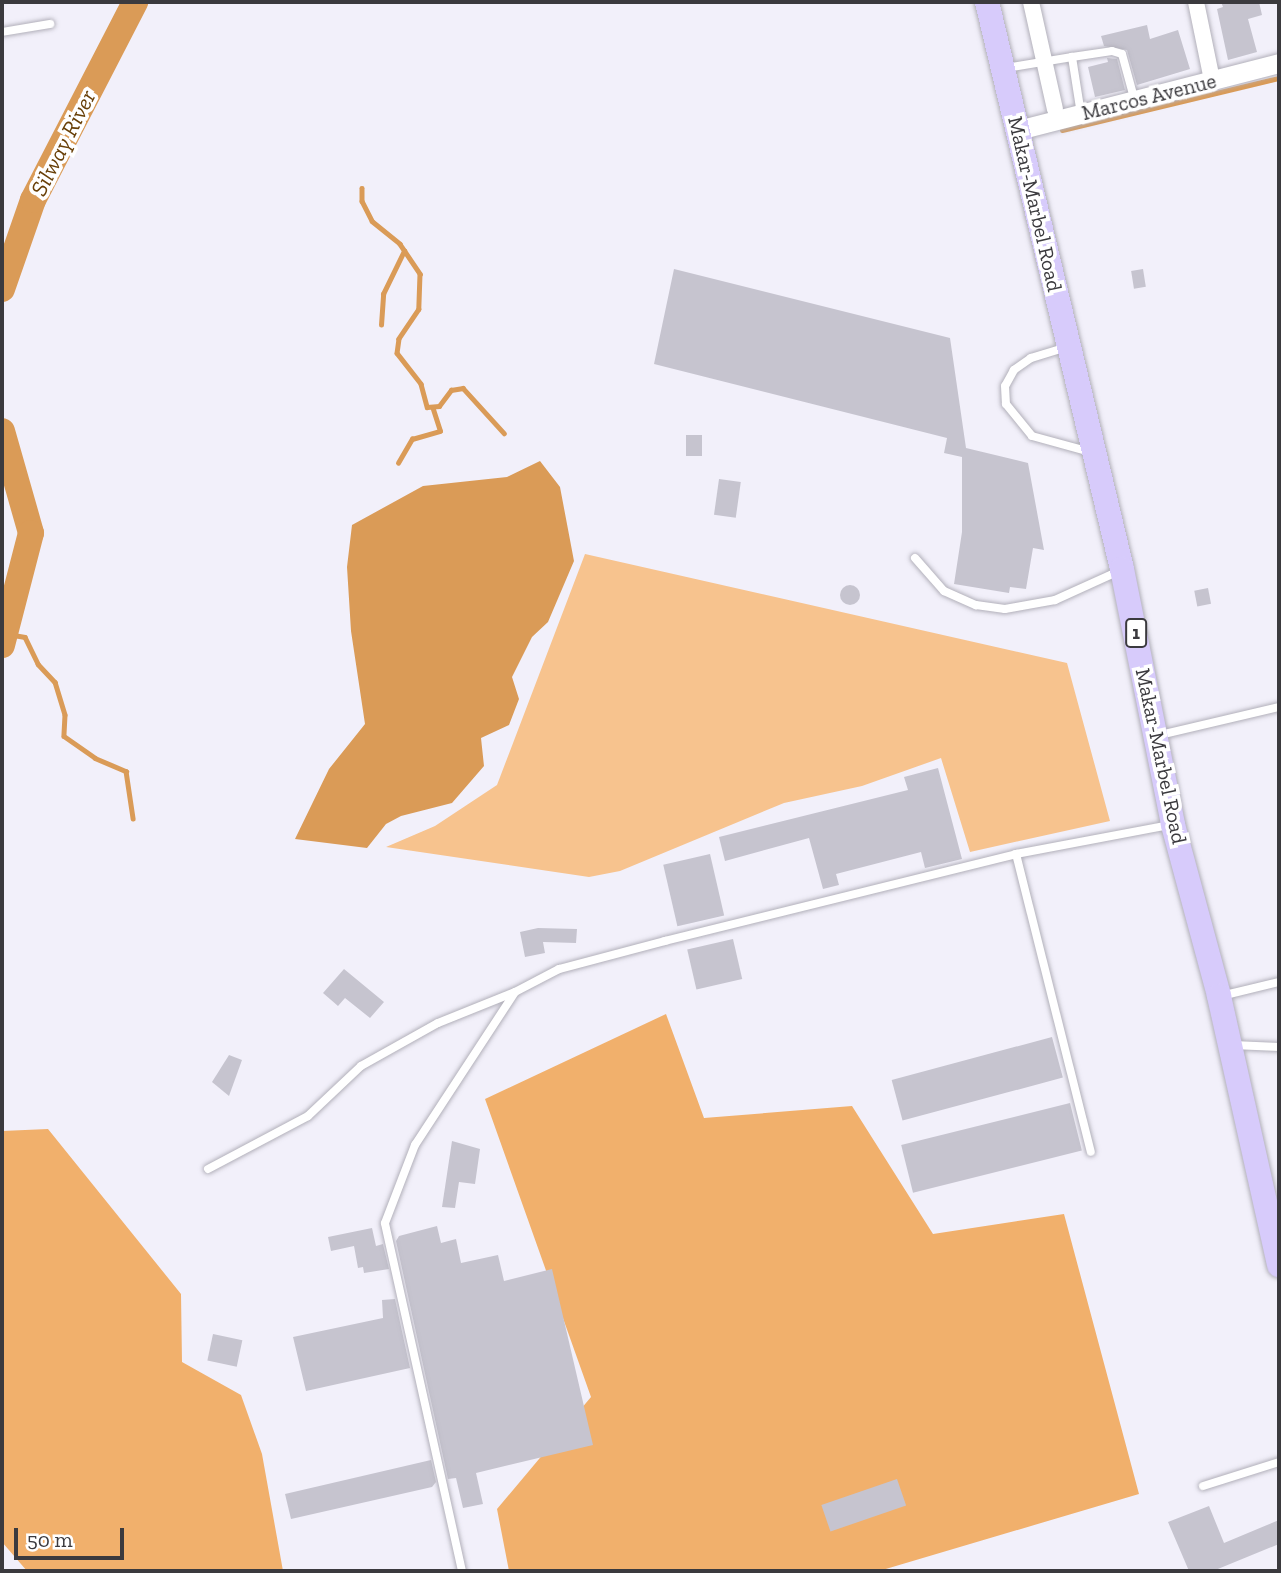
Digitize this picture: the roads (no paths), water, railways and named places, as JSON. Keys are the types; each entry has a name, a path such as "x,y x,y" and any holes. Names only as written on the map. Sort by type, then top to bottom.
{"main road":[{"name":"Makar-Marbel Road","path":"987,2 1090,452 1122,569 1158,735 1173,825 1219,996 1278,1257"}],"street":[{"path":"1031,2 1055,109"},
{"path":"1196,2 1212,80"},
{"name":"Marcos Avenue","path":"1018,130 1279,64"}],"lane":[{"path":"2,32 50,24"},
{"path":"1004,68 1112,51 1122,54 1135,101"},
{"path":"1072,57 1081,114"},
{"path":"1068,347 1031,358 1014,370 1005,386 1006,404 1032,436 1090,452"},
{"path":"915,558 944,591 976,605 1005,609 1055,600 1122,569"},
{"path":"1158,735 1279,707"},
{"path":"208,1170 308,1116 361,1066 438,1023 515,992 559,969 1016,854 1173,825"},
{"path":"1016,854 1091,1152"},
{"path":"1219,996 1279,982"},
{"path":"462,1571 385,1223 415,1145 515,992"},
{"path":"1228,1045 1279,1047"},
{"path":"1203,1486 1279,1462"}],"waterway":[{"name":"Silway River","path":"2,289 33,200 135,2"},
{"path":"1062,130 1279,78"},
{"path":"362,188 362,201 372,221 400,244 420,274 419,309 399,339 397,353 421,384 427,407 439,406 451,390 463,388 504,433"},
{"path":"381,325 383,294 404,251"},
{"path":"398,463 412,439 440,431 433,409"},
{"name":"Silway River","path":"2,431 31,533 2,645"},
{"path":"2,633 25,637 38,664 55,682 65,715 64,736 95,758 126,771 133,818"}]}
